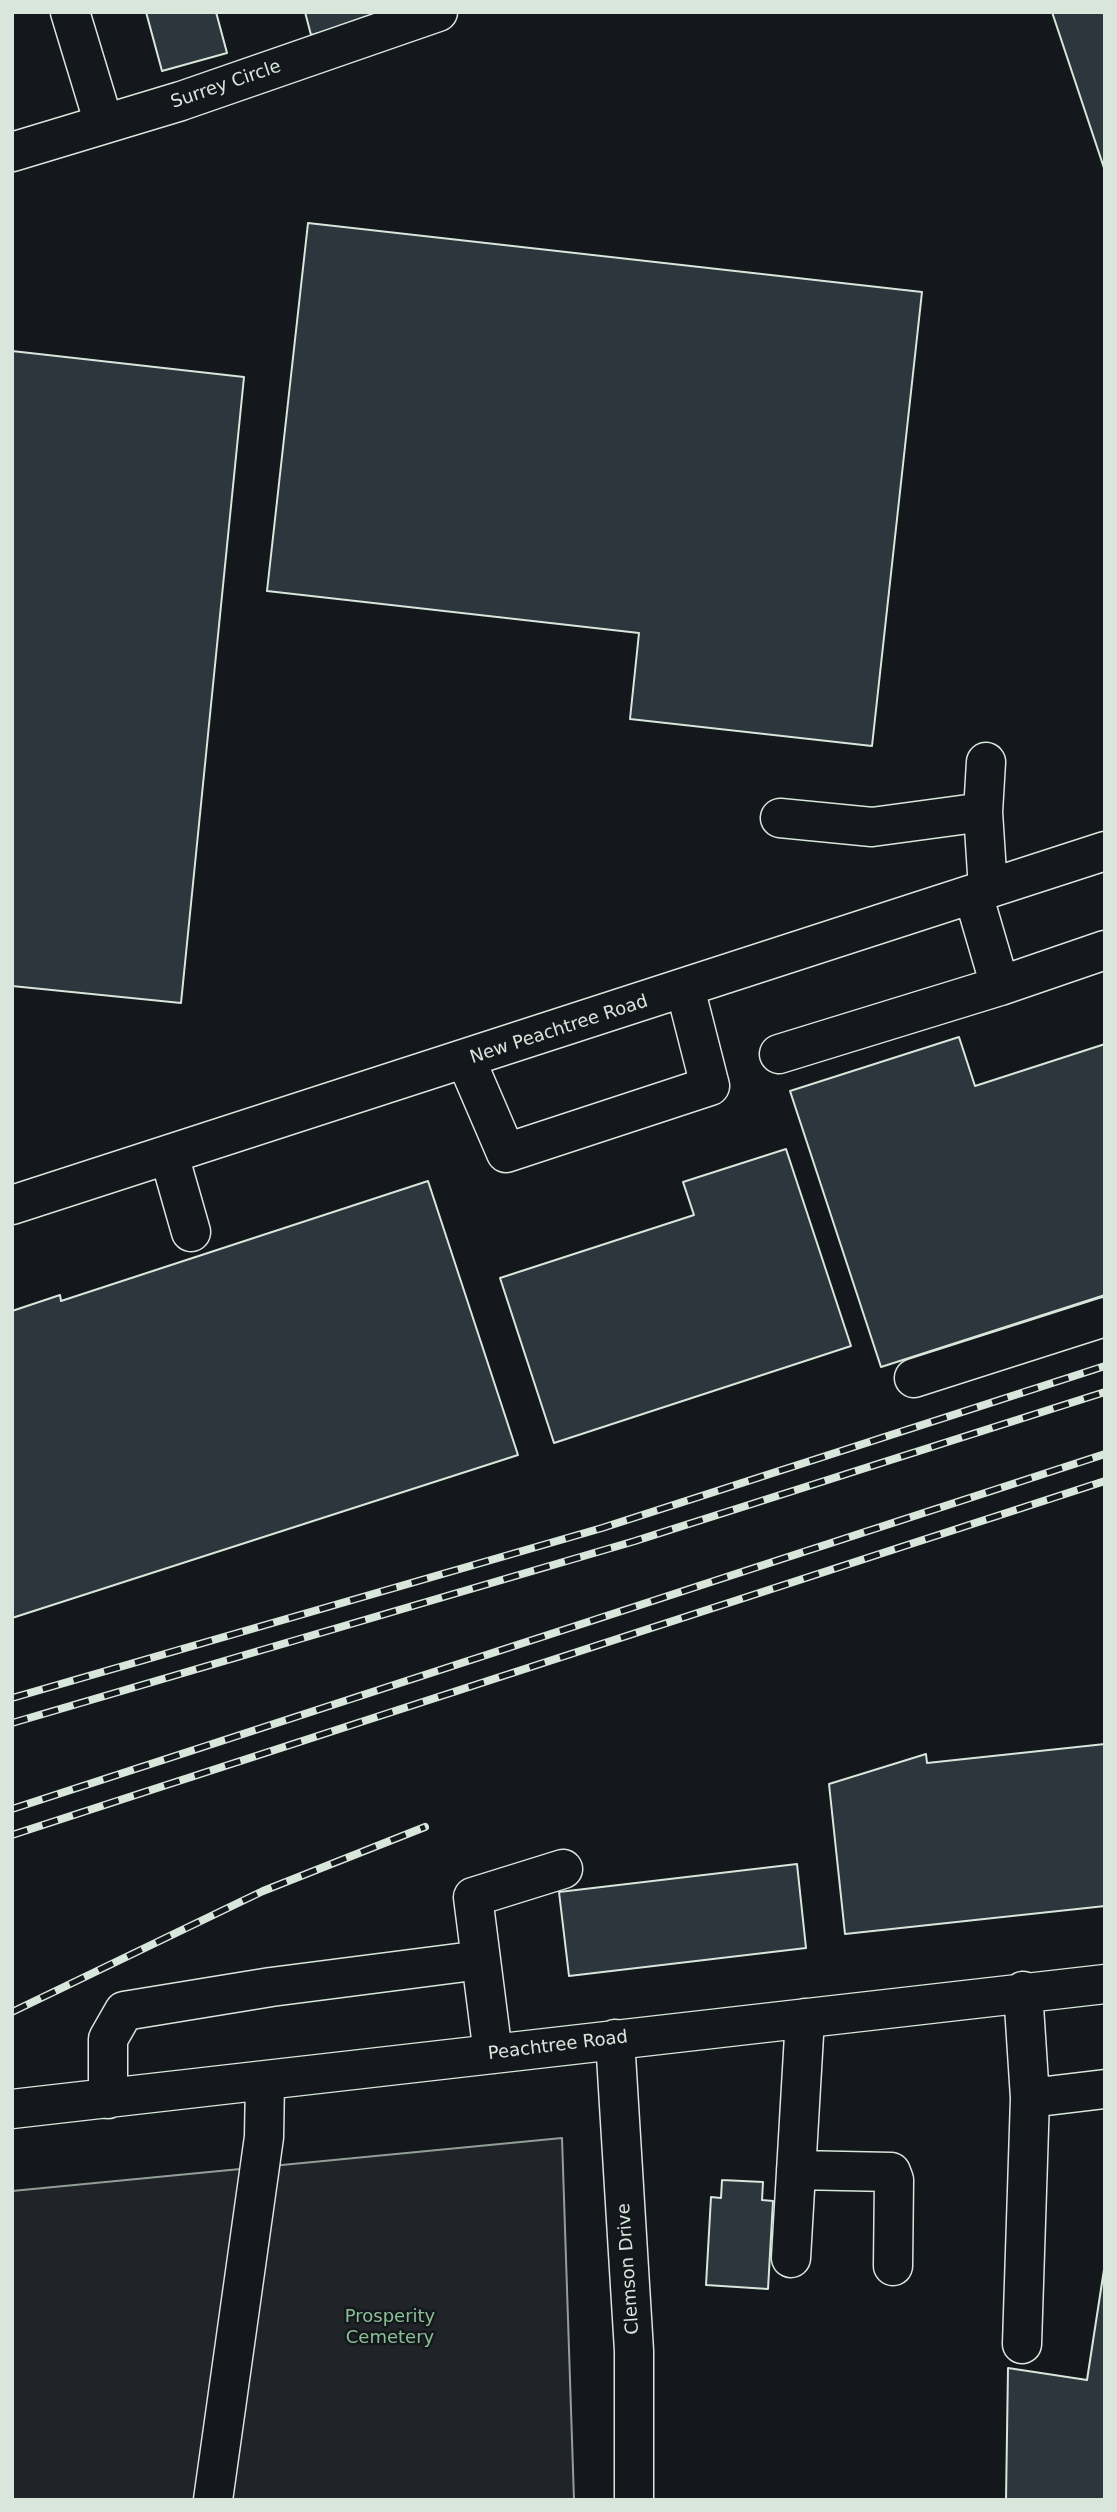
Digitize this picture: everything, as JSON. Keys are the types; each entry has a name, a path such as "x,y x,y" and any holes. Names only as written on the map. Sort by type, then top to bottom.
{"street":[{"path":"70,12 104,124"},
{"name":"Surrey Circle","path":"12,152 104,124 438,12"},
{"path":"986,762 981,891 1000,986"},
{"path":"780,818 872,827 983,812"},
{"name":"New Peachtree Road","path":"12,1205 1105,851"},
{"path":"779,1054 1000,986 1105,950"},
{"path":"466,1060 506,1153 710,1086 685,988"},
{"path":"169,1155 191,1232"},
{"path":"914,1378 1105,1317"},
{"path":"493,2054 473,1898 563,1868"},
{"path":"108,2099 108,2039 124,2011 271,1987 481,1960"},
{"name":"Peachtree Road","path":"12,2109 1105,1984"},
{"path":"1022,2344 1030,2098 1023,1992"},
{"path":"791,2258 805,2018"},
{"name":"Clemson Drive","path":"615,2039 634,2351 634,2500"},
{"path":"213,2500 264,2137 265,2081"},
{"path":"1030,2098 1105,2089"},
{"path":"796,2171 891,2172 894,2180 893,2266"}],"green space":[{"name":"Prosperity Cemetery","path":"562,2138 574,2500 12,2500 12,2191"}],"building":[{"path":"146,12 216,12 227,53 162,71"},
{"path":"305,12 374,12 375,19 311,35"},
{"path":"1052,12 1105,12 1105,171"},
{"path":"308,223 922,292 872,746 630,719 639,633 267,591"},
{"path":"12,351 244,377 181,1003 12,986"},
{"path":"959,1037 975,1086 1105,1044 1105,1295 881,1367 790,1091"},
{"path":"786,1149 851,1346 554,1443 500,1278 694,1215 683,1182"},
{"path":"428,1181 518,1455 12,1618 12,1311 60,1295 61,1301"},
{"path":"1105,1744 1105,1906 845,1934 829,1784 926,1754 927,1763"},
{"path":"797,1864 806,1948 569,1976 559,1892"},
{"path":"722,2180 763,2182 762,2200 773,2201 768,2289 706,2285 711,2197 721,2198"},
{"path":"1105,2263 1105,2500 1006,2500 1008,2368 1087,2380"}],"railway":[{"path":"12,1698 602,1528 1105,1366"},
{"path":"12,1723 635,1541 1105,1392"},
{"path":"12,1809 1105,1454"},
{"path":"12,1835 1105,1481"},
{"path":"12,2012 263,1891 425,1827"}]}
